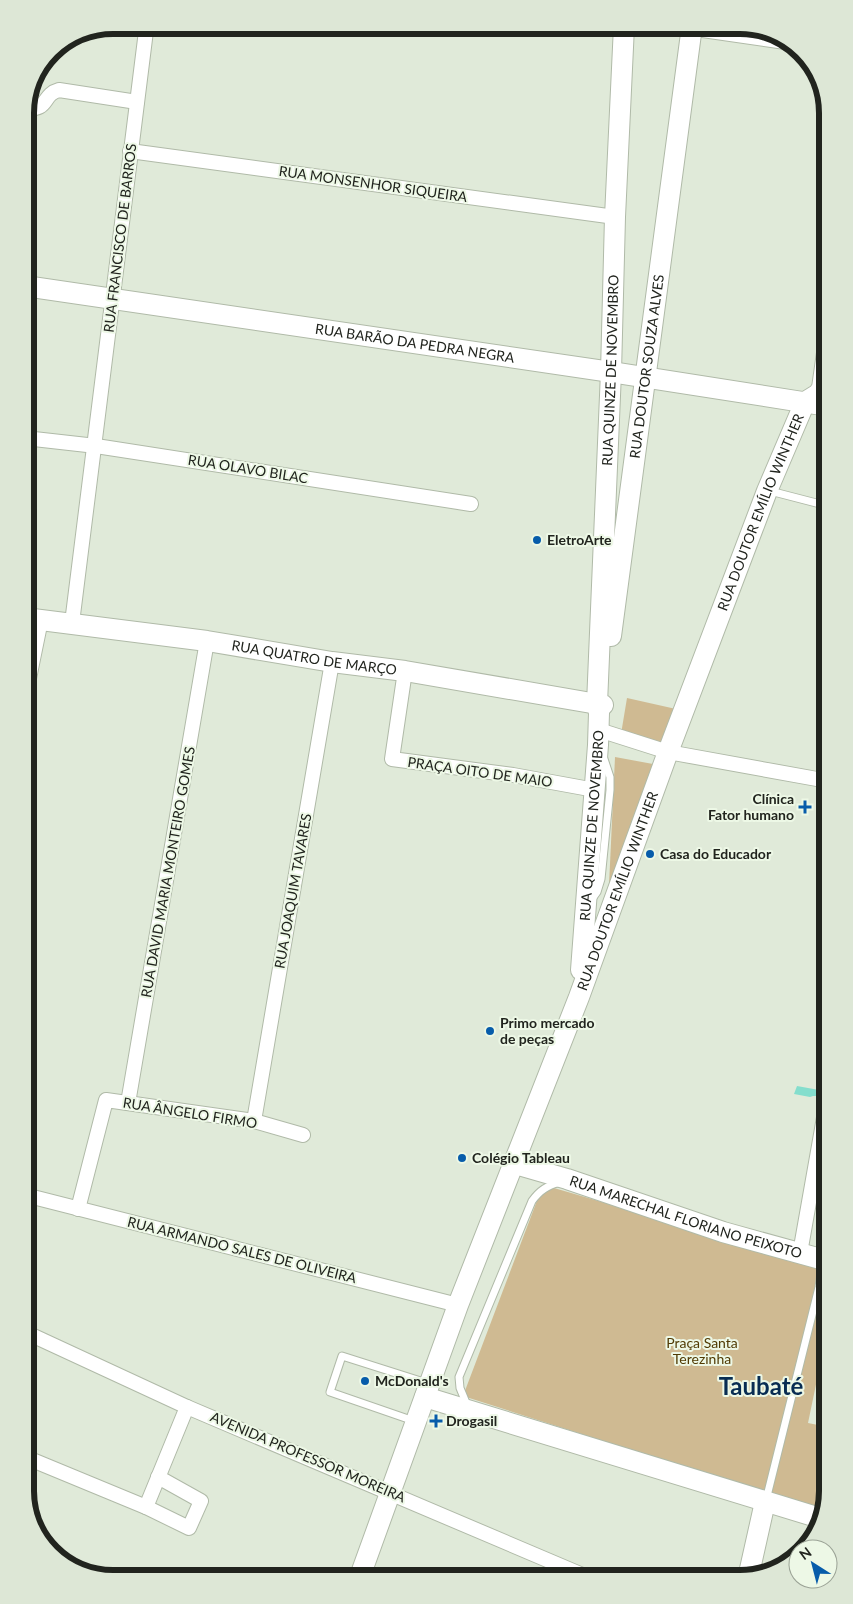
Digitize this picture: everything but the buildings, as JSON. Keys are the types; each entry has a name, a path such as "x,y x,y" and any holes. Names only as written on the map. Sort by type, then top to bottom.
{"main road":[{"name":"RUA QUINZE DE NOVEMBRO","path":"579,997 599,719 615,217 624,34"},
{"name":"RUA DOUTOR SOUZA ALVES","path":"599,719 646,378 685,34"},
{"name":"RUA BARÃO DA PEDRA NEGRA","path":"34,287 819,404"},
{"path":"805,402 819,392"},
{"path":"610,399 617,394 624,393 630,394 641,404"},
{"name":"RUA DOUTOR EMÍLIO WINTHER","path":"362,1570 458,1305 579,997 668,752 767,491 805,402"},
{"name":"RUA QUATRO DE MARÇO","path":"34,619 207,641 332,662 405,671 599,719"},
{"name":"RUA MARECHAL FLORIANO PEIXOTO","path":"515,1164 568,1179 724,1232 819,1258"},
{"path":"428,1390 471,1412 815,1517"},
{"path":"750,1569 765,1502"}],"street":[{"name":"RUA FRANCISCO DE BARROS","path":"72,623 96,446 112,299 146,34"},
{"path":"732,34 770,40"},
{"path":"34,108 42,106 50,94 59,90 137,102"},
{"name":"RUA MONSENHOR SIQUEIRA","path":"130,151 615,217"},
{"name":"RUA OLAVO BILAC","path":"34,439 96,446 471,504"},
{"name":"RUA DAVID MARIA MONTEIRO GOMES","path":"128,1103 207,641"},
{"name":"RUA JOAQUIM TAVARES","path":"254,1121 332,662"},
{"name":"PRAÇA OITO DE MAIO","path":"405,671 392,759 513,775 595,790"},
{"name":"RUA QUATRO DE MARÇO","path":"599,719 668,752 819,779"},
{"name":"RUA ÂNGELO FIRMO","path":"78,1209 106,1100 254,1121 303,1135"},
{"path":"800,1253 819,1146"},
{"name":"RUA ARMANDO SALES DE OLIVEIRA","path":"34,1197 458,1305"},
{"name":"AVENIDA PROFESSOR MOREIRA","path":"34,1336 187,1407 571,1570"},
{"path":"146,1507 187,1407"},
{"path":"34,1461 146,1507 188,1528 201,1501 158,1477"}],"lane":[{"path":"767,491 819,504"},
{"path":"586,907 597,892 601,879 610,790 610,777 599,719"},
{"path":"471,1412 464,1399 459,1377 532,1201 547,1186 568,1179"},
{"path":"765,1502 819,1287"},
{"path":"416,1422 330,1392 342,1356 428,1390"}],"green space":[{"path":"627,698 676,709 663,746 621,734"},
{"path":"615,757 653,764 609,885"},
{"name":"Praça Santa Terezinha","path":"554,1188 819,1265 819,1370 808,1423 819,1425 817,1510 463,1396 538,1198 543,1192"}],"water":[{"path":"797,1086 819,1090 818,1096 810,1097 794,1094"}],"place":[{"name":"EletroArte","path":"537,540"},
{"name":"Clínica Fator humano","path":"805,807"},
{"name":"Casa do Educador","path":"650,854"},
{"name":"Primo mercado de peças","path":"490,1031"},
{"name":"Colégio Tableau","path":"462,1158"},
{"name":"McDonald's","path":"365,1381"},
{"name":"Drogasil","path":"436,1421"}],"district":[{"name":"Taubaté","path":"761,1387"}]}
